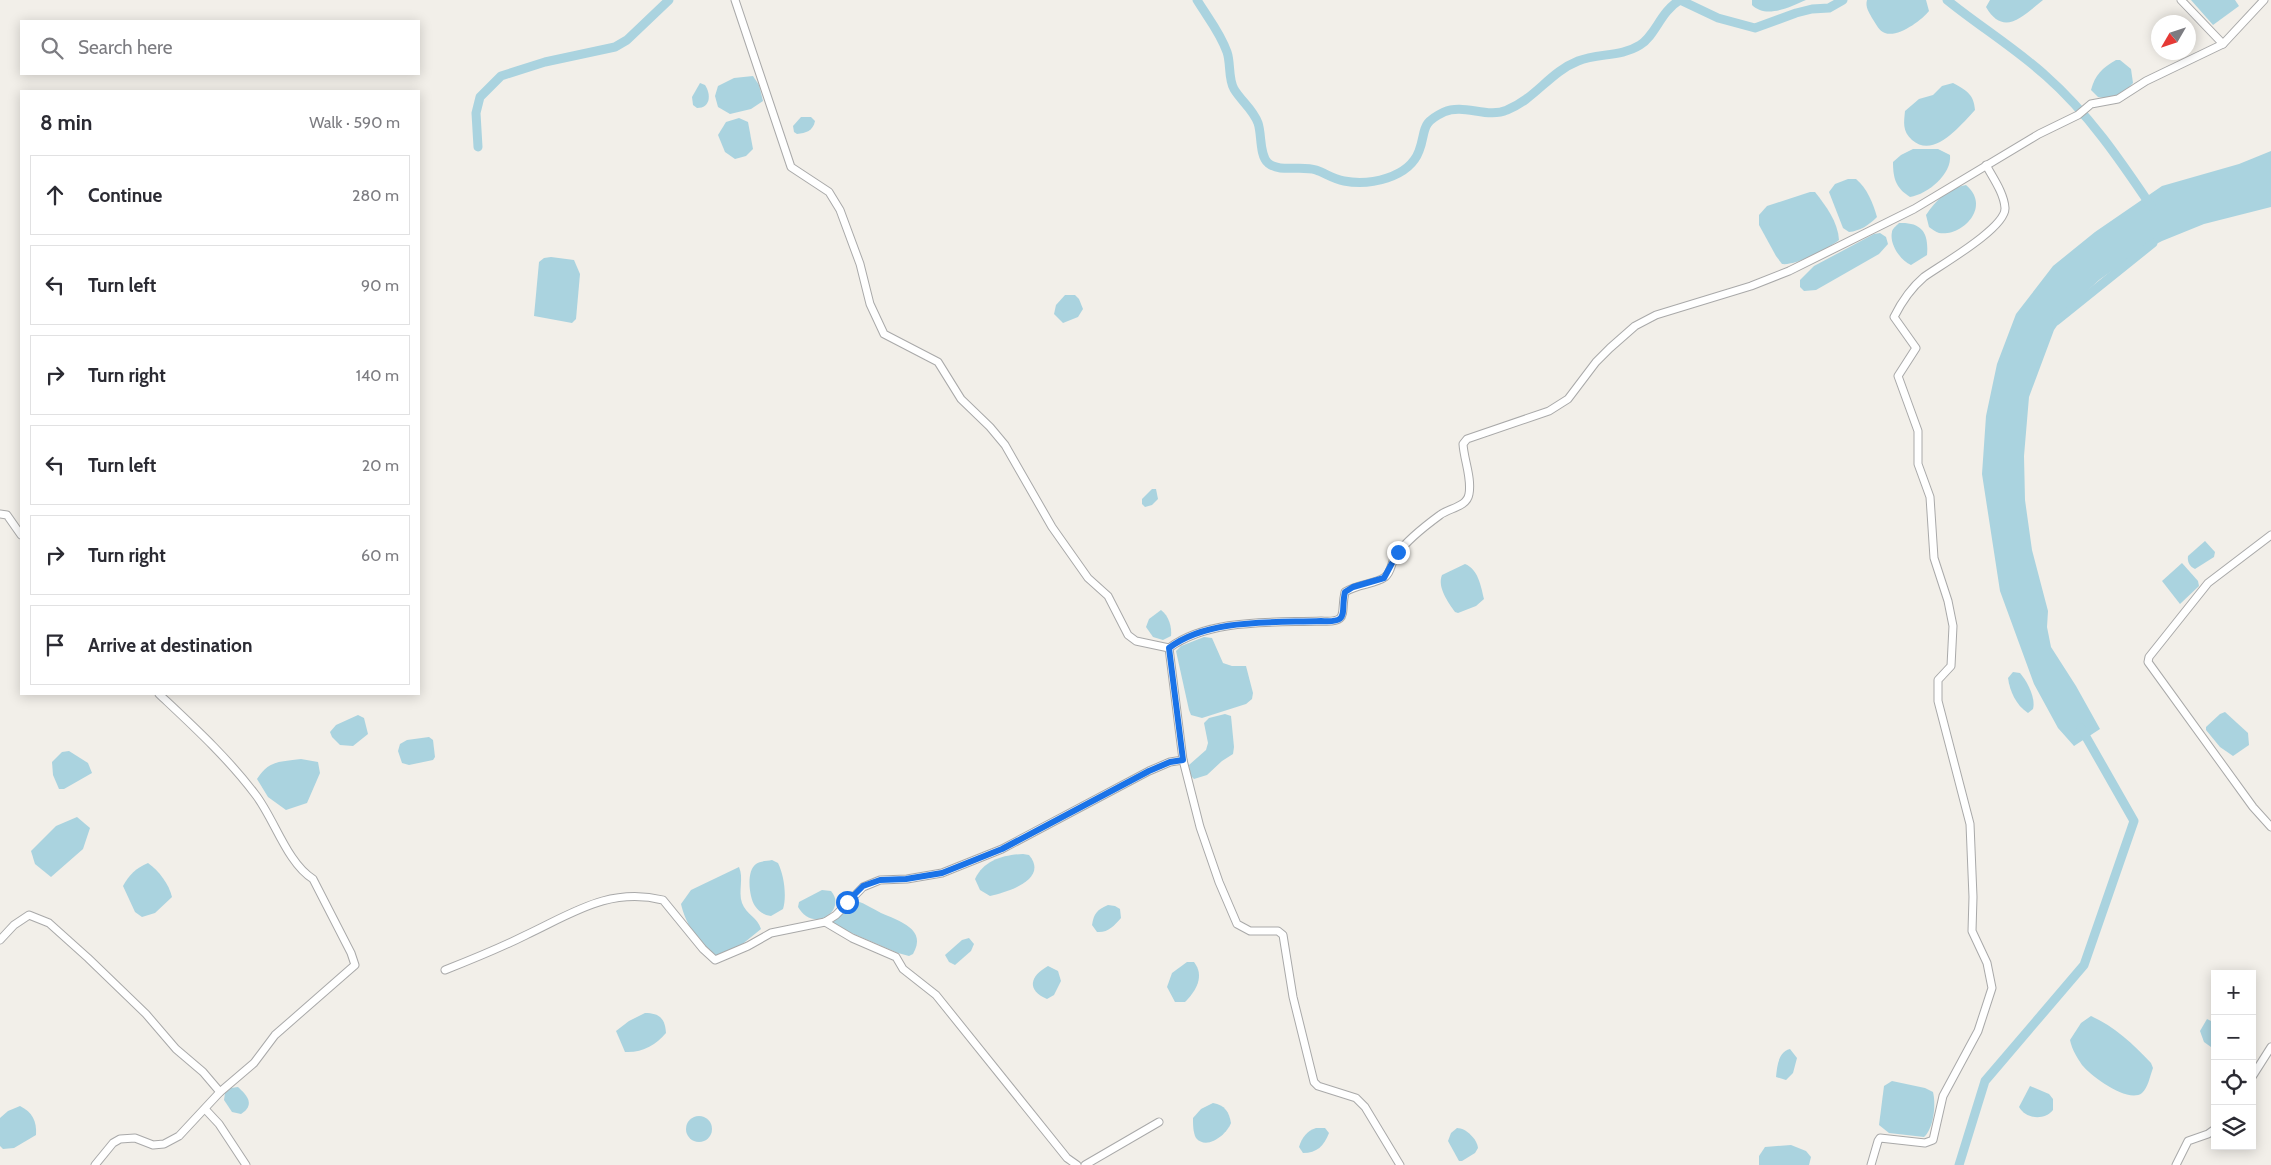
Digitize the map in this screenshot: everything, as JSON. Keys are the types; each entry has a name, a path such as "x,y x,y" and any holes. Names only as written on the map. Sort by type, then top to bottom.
{"street":[{"path":"735,0 791,167 828,192 840,210 860,264 870,304 884,334 938,362 961,399 1006,445 1057,534 1088,578 1108,596 1128,635 1136,641 1169,648 1182,638 1219,626 1334,622 1340,620 1343,616 1345,592 1353,587 1384,578 1390,570 1394,556 1409,541 1441,514 1463,504 1469,495 1469,482 1463,444 1467,439 1549,411 1568,399 1596,362 1635,326 1656,315 1751,286 1789,271 1914,209 2039,134 2078,115 2091,104 2118,99 2146,80 2223,44 2264,0"},
{"path":"2181,0 2223,44"},
{"path":"1871,1165 1880,1138 1925,1143 1933,1140 1943,1096 1978,1031 1992,988 1987,963 1972,931 1973,897 1970,824 1938,701 1938,680 1951,666 1953,626 1948,601 1934,558 1930,497 1918,464 1918,431 1898,376 1916,348 1894,317 1903,300 1924,278 1981,238 2003,216 2005,210 2002,197 1986,166"},
{"path":"0,514 7,515 20,534"},
{"path":"2271,535 2208,583 2154,651 2148,662 2253,807 2271,827"},
{"path":"1169,648 1183,760 1200,827 1219,882 1238,924 1250,931 1278,931 1282,934 1293,997 1314,1082 1318,1086 1356,1098 1365,1107 1400,1165"},
{"path":"95,1165 113,1143 120,1139 130,1137 153,1145 164,1144 179,1136 220,1092 254,1063 275,1035 355,964 313,879 306,875 297,863 257,796 231,764 161,695"},
{"path":"445,970 502,946 586,905 620,897 641,896 664,900 703,949 715,960 748,946 771,933 825,922 836,915 863,886 880,880 906,879 942,873 1002,849 1149,771 1170,762 1183,760"},
{"path":"0,940 23,917 29,914 49,924 116,983 146,1014 176,1050 203,1072 220,1092"},
{"path":"825,922 852,938 896,957 903,969 936,995 1068,1158 1076,1165"},
{"path":"2256,1071 2271,1047"},
{"path":"206,1109 219,1124 246,1165"},
{"path":"1085,1165 1159,1122"},
{"path":"2176,1165 2188,1141 2211,1132"}],"water":[{"path":"1752,0 1806,0 1786,8 1764,11 1752,5"},
{"path":"1867,0 1926,0 1929,11 1903,31 1890,34 1879,29 1867,7"},
{"path":"1990,0 2043,0 2021,17 2007,22 2000,21 1993,16 1986,7"},
{"path":"2191,0 2235,0 2239,6 2213,25"},
{"path":"2116,60 2120,60 2131,69 2133,83 2117,96 2109,98 2098,97 2091,90 2095,80 2103,69"},
{"path":"753,76 759,85 763,101 751,109 730,114 718,107 715,96 718,86 734,78"},
{"path":"700,83 705,85 709,96 705,106 697,108 693,105 692,97"},
{"path":"1953,83 1971,96 1975,110 1946,138 1929,146 1920,145 1909,137 1905,130 1905,111 1919,99 1933,95 1942,86"},
{"path":"801,117 811,117 815,121 809,131 797,134 794,132 793,126"},
{"path":"739,118 748,122 753,149 746,156 735,159 725,152 718,135 726,122"},
{"path":"1913,149 1938,149 1950,155 1950,162 1938,182 1924,192 1910,197 1901,190 1896,182 1893,162 1901,155"},
{"path":"2271,151 2271,207 2204,224 2162,241 2133,256 2099,280 2070,307 2054,330 2029,397 2024,456 2025,500 2032,550 2048,611 2047,627 2051,647 2100,729 2074,746 2058,728 2034,684 2000,591 1982,474 1986,416 1997,364 2016,314 2053,266 2095,232 2162,186 2239,164"},
{"path":"1848,179 1856,179 1863,187 1877,217 1864,227 1849,232 1843,228 1829,192 1835,184"},
{"path":"1966,185 1976,202 1975,211 1971,219 1957,230 1948,233 1939,233 1929,227 1926,215 1934,204 1948,192"},
{"path":"1815,192 1831,214 1839,240 1820,252 1795,262 1782,264 1759,225 1759,215 1767,206"},
{"path":"1899,223 1913,224 1918,227 1922,230 1927,241 1927,255 1911,265 1900,256 1892,242 1892,231"},
{"path":"1880,233 1886,237 1888,244 1879,254 1816,290 1804,291 1800,287 1800,280 1814,266 1874,234"},
{"path":"544,258 574,260 580,274 576,319 572,323 534,316 539,262"},
{"path":"1065,295 1075,295 1083,309 1078,317 1063,323 1054,314 1056,305"},
{"path":"1152,489 1156,489 1158,499 1152,505 1145,507 1142,504 1142,499"},
{"path":"2205,541 2215,552 2214,557 2195,569 2189,564 2188,556"},
{"path":"2182,563 2198,581 2199,586 2180,604 2162,581"},
{"path":"1465,564 1476,574 1484,599 1476,606 1458,613 1449,604 1442,589 1441,580 1442,575"},
{"path":"1161,610 1168,618 1171,629 1171,636 1163,640 1153,637 1146,627 1149,619"},
{"path":"1204,637 1212,638 1223,663 1232,666 1246,666 1253,693 1252,699 1246,704 1202,718 1191,715 1189,710 1176,651 1181,646"},
{"path":"2013,672 2020,673 2030,690 2034,705 2033,709 2028,713 2017,702 2010,688 2008,678"},
{"path":"2225,712 2248,733 2249,745 2233,756 2220,747 2206,730 2206,727 2220,714"},
{"path":"1225,714 1231,716 1233,754 1207,775 1194,779 1190,775 1189,765 1206,750 1208,743 1204,723 1209,718"},
{"path":"358,715 364,718 368,734 353,746 340,745 330,732 336,725"},
{"path":"429,737 433,740 435,757 433,760 409,765 402,763 398,751 400,744 407,740"},
{"path":"69,751 88,763 92,773 64,789 59,789 53,775 52,762 62,752"},
{"path":"301,759 318,762 320,773 307,803 286,810 268,797 257,779 271,765"},
{"path":"77,817 90,828 83,849 51,877 35,864 31,851 56,826"},
{"path":"1029,855 1034,863 1034,871 1024,883 1016,888 990,896 980,890 975,879 983,867 1001,857"},
{"path":"772,860 778,863 780,868 785,898 783,909 771,916 762,913 755,906 751,897 750,878 753,867 756,864"},
{"path":"148,863 163,878 169,887 172,897 155,913 142,917 135,912 123,886 133,872"},
{"path":"739,867 742,903 761,929 740,946 716,957 704,947 694,933 686,919 681,904 691,890"},
{"path":"822,890 831,891 835,897 834,909 830,914 819,919 806,916 798,907 799,902"},
{"path":"857,901 909,927 917,938 917,945 913,954 909,956 898,953 833,925 833,922 842,912"},
{"path":"1108,905 1120,909 1121,918 1108,930 1097,932 1092,925 1095,915 1099,910"},
{"path":"969,938 974,944 971,951 955,965 949,962 945,955 962,940"},
{"path":"1187,962 1194,962 1197,967 1199,973 1198,983 1193,993 1185,1002 1175,1002 1167,987 1172,973"},
{"path":"1048,966 1058,971 1061,981 1054,995 1047,999 1036,991 1033,983 1037,974"},
{"path":"645,1013 658,1015 663,1020 666,1033 648,1047 637,1051 625,1052 616,1031 629,1021"},
{"path":"2091,1016 2123,1036 2151,1063 2153,1068 2142,1093 2128,1095 2119,1092 2101,1082 2082,1065 2073,1050 2070,1040 2081,1023"},
{"path":"2207,1019 2211,1021 2211,1047 2204,1042 2200,1031"},
{"path":"1790,1049 1797,1058 1793,1073 1786,1080 1776,1077 1783,1053"},
{"path":"1892,1081 1925,1088 1933,1092 1933,1116 1930,1128 1924,1137 1889,1133 1879,1125 1884,1086"},
{"path":"2030,1086 2049,1094 2053,1099 2053,1110 2049,1114 2040,1117 2030,1116 2019,1107"},
{"path":"238,1087 247,1097 249,1104 241,1114 232,1112 224,1100 225,1093 231,1088"},
{"path":"1213,1103 1221,1105 1226,1110 1231,1123 1216,1140 1206,1143 1200,1142 1195,1136 1193,1118 1201,1109"},
{"path":"20,1106 28,1111 33,1118 36,1125 36,1135 14,1148 3,1149 0,1146 0,1118 8,1111"},
{"path":"699,1116 708,1120 712,1129 708,1138 699,1142 690,1138 686,1129 690,1120"},
{"path":"1316,1128 1325,1128 1329,1133 1327,1138 1316,1150 1303,1153 1299,1147 1302,1140 1307,1133"},
{"path":"1457,1128 1464,1130 1470,1135 1476,1141 1478,1148 1475,1153 1462,1161 1459,1161 1448,1141 1451,1133"},
{"path":"1791,1145 1806,1151 1811,1157 1809,1165 1759,1165 1759,1156 1765,1147"}],"waterway":[{"path":"478,147 476,113 480,97 501,76 545,62 615,47 627,40 669,0"},
{"path":"1197,0 1224,45 1228,56 1232,85 1256,118 1263,155 1268,163 1278,168 1310,169 1340,180 1354,182 1376,181 1397,174 1407,168 1419,151 1427,124 1444,112 1459,109 1492,113 1507,110 1526,99 1559,72 1578,61 1633,49 1645,41 1673,5 1680,0 1718,18 1755,28 1796,13 1812,9 1829,8 1843,0"},
{"path":"1947,0 2022,56 2076,105 2103,138 2151,206"},
{"path":"2056,321 2153,243"},
{"path":"1959,1165 1985,1081 2084,965 2134,821 2081,728"}],"route":[{"path":"847,902 863,886 880,880 906,879 942,873 1002,849 1049,826 1149,771 1170,762 1183,760 1169,648 1182,638 1219,626 1334,622 1340,620 1343,616 1345,592 1353,587 1384,578 1390,570 1394,556 1398,552"}]}
